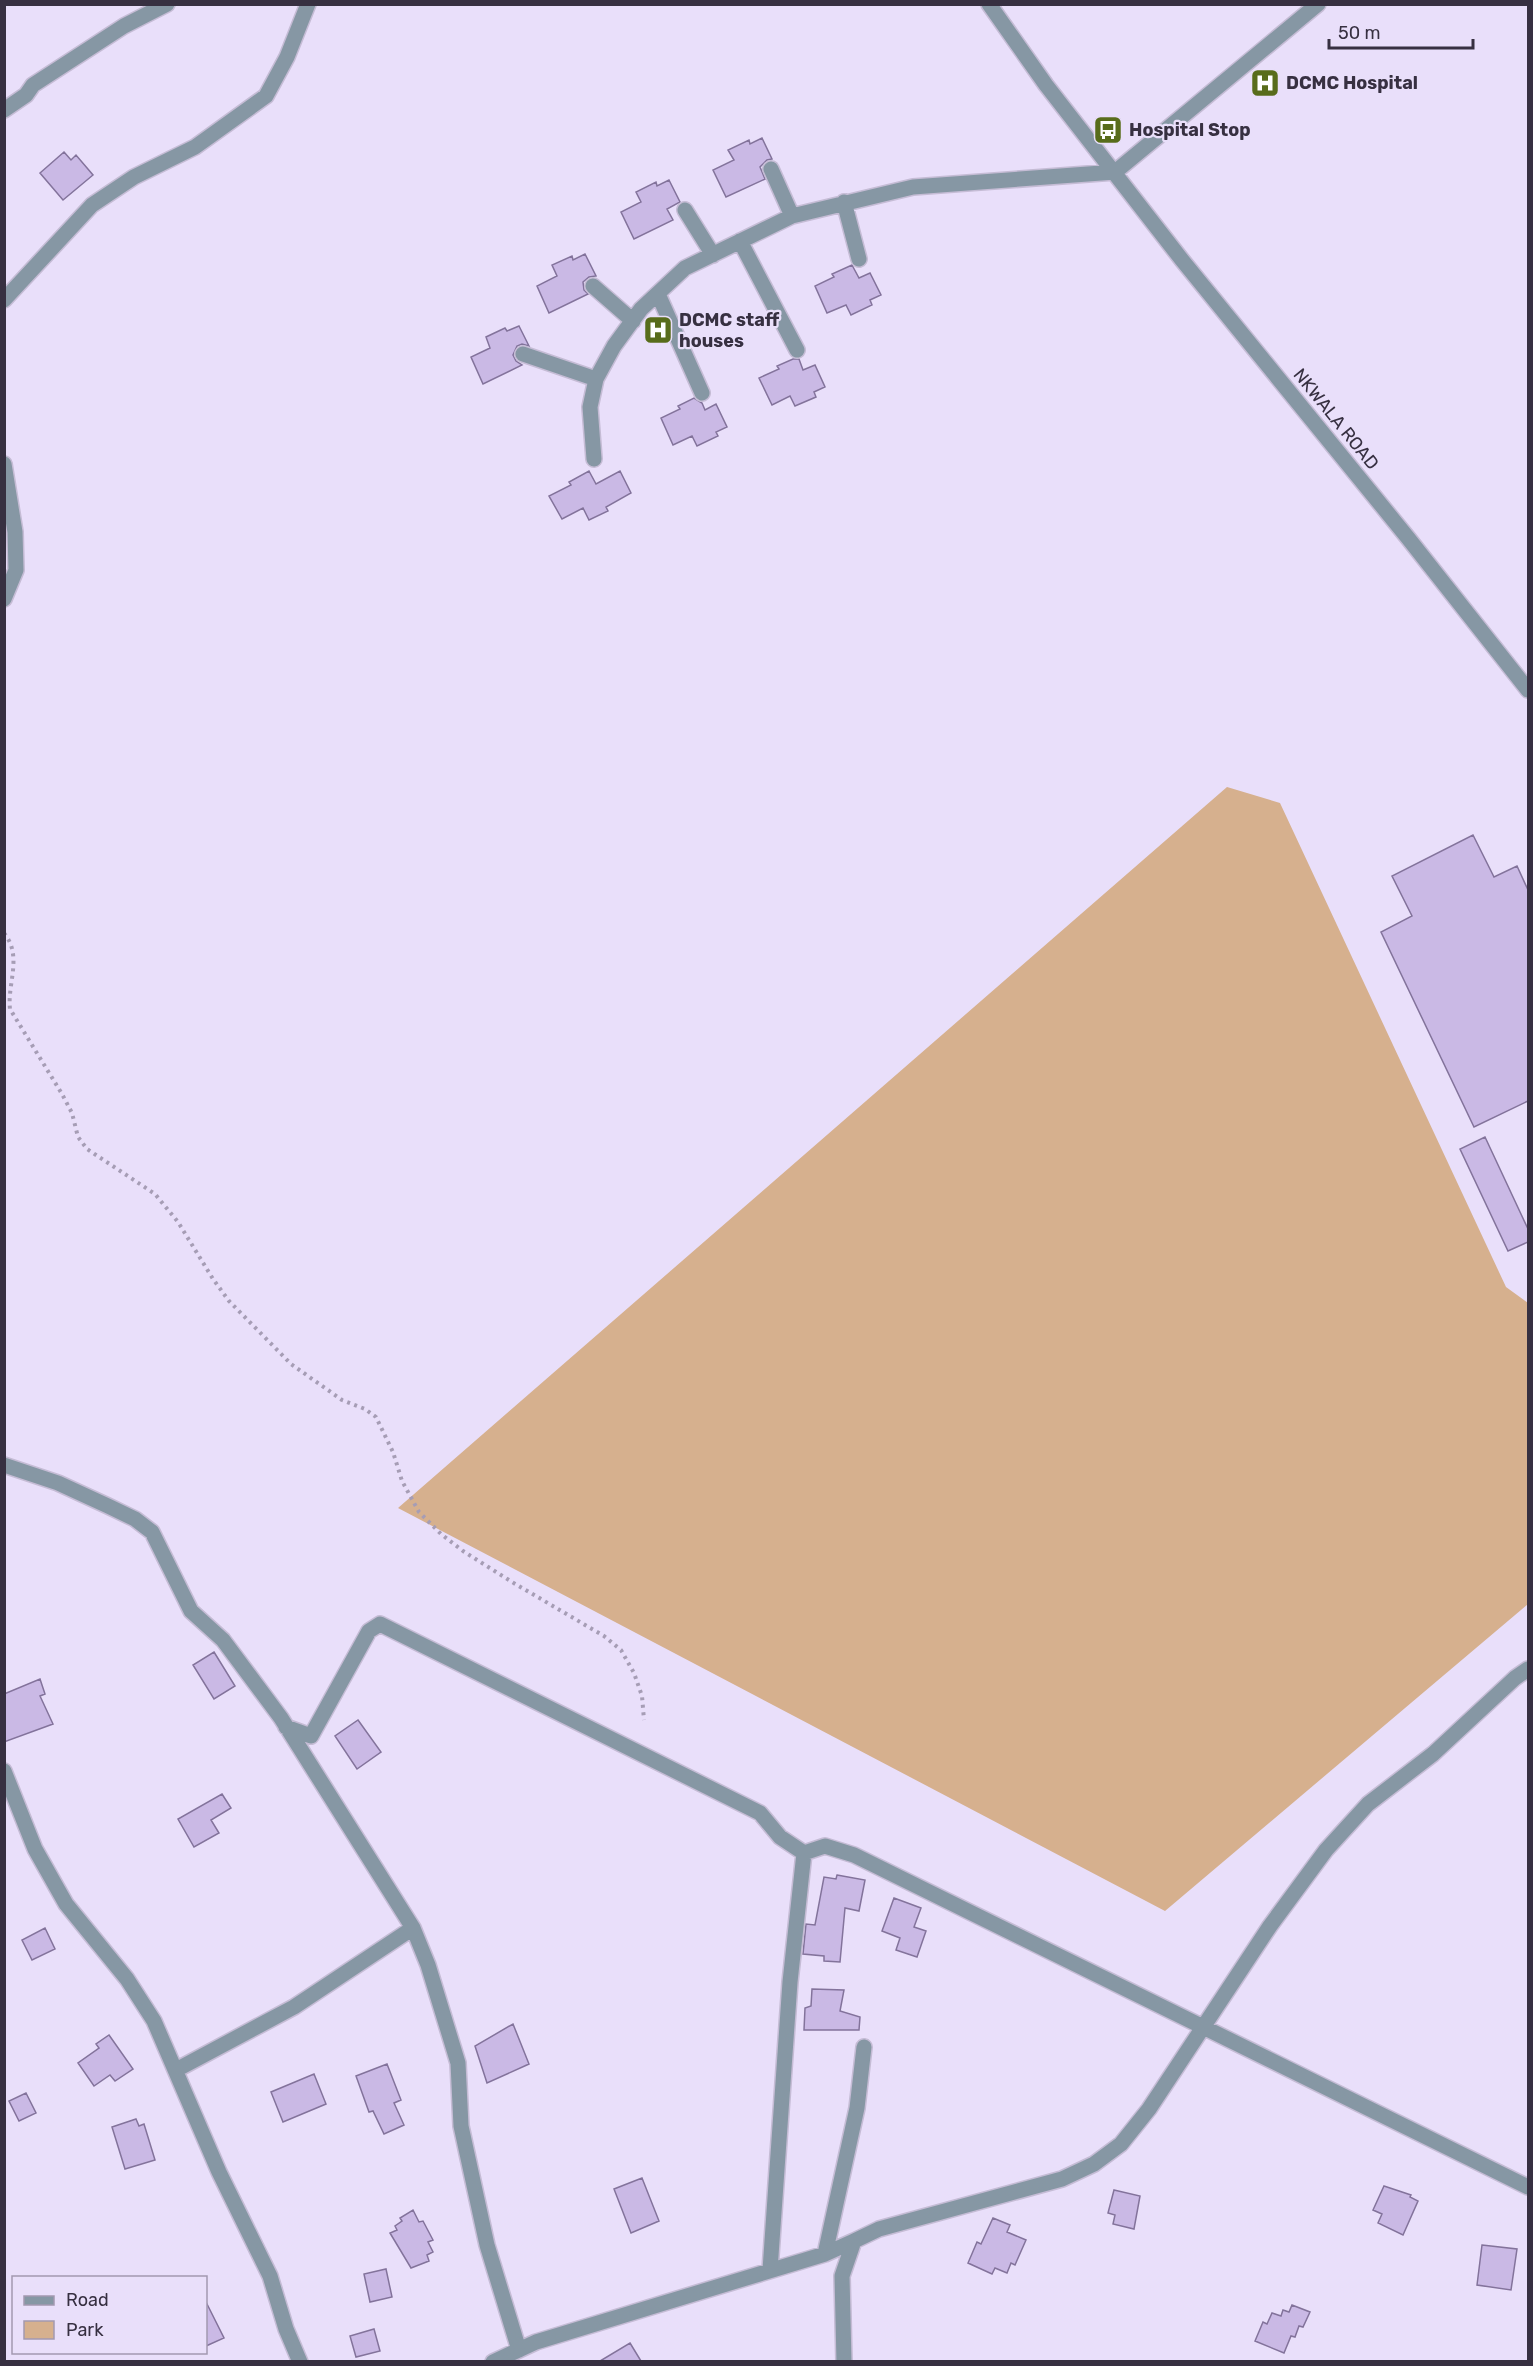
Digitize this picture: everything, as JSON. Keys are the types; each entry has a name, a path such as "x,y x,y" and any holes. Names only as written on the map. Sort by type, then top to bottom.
{"street":[{"path":"4,110 26,95 33,85 115,32 167,4"},
{"path":"4,300 92,205 134,177 195,147 266,96 286,57 308,4"},
{"name":"NKWALA ROAD","path":"988,4 1046,85 1182,260 1528,690"},
{"path":"594,459 590,407 596,379 614,346 642,309 685,268 792,216 844,202 913,187 1115,172 1318,4"},
{"path":"771,169 792,216"},
{"path":"844,202 858,259"},
{"path":"685,210 713,255"},
{"path":"740,241 797,350"},
{"path":"593,286 633,321"},
{"path":"658,294 702,393"},
{"path":"523,354 596,379"},
{"path":"4,464 15,532 10,552 16,570 4,599"},
{"path":"4,1465 57,1483 88,1497 135,1519 152,1532 191,1611 223,1640 286,1727 413,1928 428,1965 458,2063 461,2126 487,2245 519,2350"},
{"path":"286,1727 311,1736 369,1631 380,1624 760,1813 780,1837 804,1853"},
{"path":"493,2361 536,2342 825,2254 879,2229 1062,2180 1094,2164 1120,2144 1149,2109 1270,1926 1326,1850 1368,1804 1433,1754 1515,1678 1528,1669"},
{"path":"4,1771 35,1849 66,1904 127,1979 154,2021 219,2172 270,2276 286,2329 300,2361"},
{"path":"804,1853 825,1846 854,1855 1528,2187"},
{"path":"770,2270 790,1983 804,1853"},
{"path":"176,2070 294,2007 413,1928"},
{"path":"825,2254 856,2108 864,2047"},
{"path":"843,2361 842,2276 854,2241"}],"path":[{"path":"4,933 9,938 14,958 13,978 8,996 10,1009 62,1094 72,1113 78,1137 87,1149 155,1194 178,1222 229,1301 291,1364 342,1400 365,1409 376,1417 387,1438 407,1491 419,1512 441,1534 512,1582 604,1636 621,1650 634,1673 642,1696 644,1720"}],"green space":[{"path":"1227,787 1280,803 1506,1287 1528,1303 1528,1604 1165,1911 398,1508"}],"building":[{"path":"762,138 772,159 767,160 760,167 765,179 726,197 713,170 734,160 728,150 749,140 750,144"},
{"path":"64,152 71,160 76,155 93,175 63,200 40,173"},
{"path":"669,180 680,202 667,209 673,220 634,239 621,212 641,202 636,192 656,182 657,186"},
{"path":"585,254 596,276 589,277 583,282 584,290 588,294 549,313 537,286 557,276 552,265 572,256 573,260"},
{"path":"852,265 859,278 870,273 881,295 870,300 872,305 851,315 846,305 827,313 815,286 834,277 832,274"},
{"path":"519,326 529,346 522,344 517,346 513,355 522,365 483,384 471,357 490,348 486,337 505,328 507,331"},
{"path":"793,359 799,359 803,370 815,365 825,387 814,392 816,397 795,406 790,396 772,405 759,378 779,369 777,366"},
{"path":"694,398 702,403 705,410 716,404 727,427 716,432 718,436 697,446 692,436 673,445 661,418 680,409 678,406"},
{"path":"589,471 596,484 620,471 631,493 606,507 608,511 589,520 583,508 562,519 549,496 571,485 569,482"},
{"path":"1473,835 1494,877 1517,866 1528,890 1528,1101 1474,1127 1381,932 1412,916 1392,876"},
{"path":"1485,1137 1528,1229 1528,1242 1508,1251 1460,1149"},
{"path":"214,1652 235,1686 214,1699 193,1665"},
{"path":"40,1679 45,1694 40,1696 53,1724 4,1742 4,1694"},
{"path":"358,1720 381,1752 357,1769 335,1736"},
{"path":"222,1794 231,1808 211,1820 219,1833 194,1847 178,1819"},
{"path":"837,1875 865,1880 859,1911 845,1908 840,1962 824,1961 824,1956 803,1954 806,1924 815,1925 824,1877 836,1879"},
{"path":"894,1898 921,1908 914,1927 926,1931 917,1957 896,1950 900,1938 882,1931"},
{"path":"45,1928 55,1949 32,1960 22,1940"},
{"path":"812,1989 844,1990 840,2011 860,2017 859,2030 804,2030 805,2008 811,2006"},
{"path":"513,2024 529,2064 487,2083 475,2046"},
{"path":"109,2035 133,2069 115,2081 110,2075 94,2086 78,2063 99,2048 96,2044"},
{"path":"387,2064 401,2100 394,2103 404,2125 384,2134 373,2111 369,2112 356,2076"},
{"path":"314,2074 326,2104 283,2122 271,2092"},
{"path":"26,2093 36,2113 19,2121 9,2101"},
{"path":"136,2119 139,2126 144,2124 155,2160 125,2169 112,2127"},
{"path":"642,2178 659,2221 631,2233 614,2189"},
{"path":"1384,2186 1411,2195 1410,2197 1418,2201 1403,2235 1378,2223 1382,2214 1373,2210"},
{"path":"1114,2190 1140,2196 1134,2229 1113,2224 1115,2215 1108,2213"},
{"path":"413,2210 419,2222 423,2221 433,2240 428,2242 433,2252 427,2255 429,2261 411,2268 390,2233 397,2230 395,2226 402,2221 400,2218"},
{"path":"993,2218 1010,2225 1007,2232 1026,2240 1015,2265 1011,2263 1007,2273 995,2268 992,2274 968,2263 977,2242 981,2244"},
{"path":"1482,2245 1517,2249 1511,2290 1477,2285"},
{"path":"386,2269 392,2297 370,2302 364,2274"},
{"path":"207,2304 224,2338 207,2346"},
{"path":"1292,2305 1310,2312 1303,2327 1299,2326 1295,2337 1291,2336 1284,2353 1255,2341 1263,2322 1267,2324 1272,2313 1281,2316 1283,2310 1289,2312"},
{"path":"374,2329 380,2351 356,2357 350,2336"},
{"path":"630,2343 641,2361 600,2361"}],"place":[{"name":"DCMC Hospital","path":"1265,83"},
{"name":"Hospital Stop","path":"1108,130"},
{"name":"DCMC staff houses","path":"658,330"}]}
